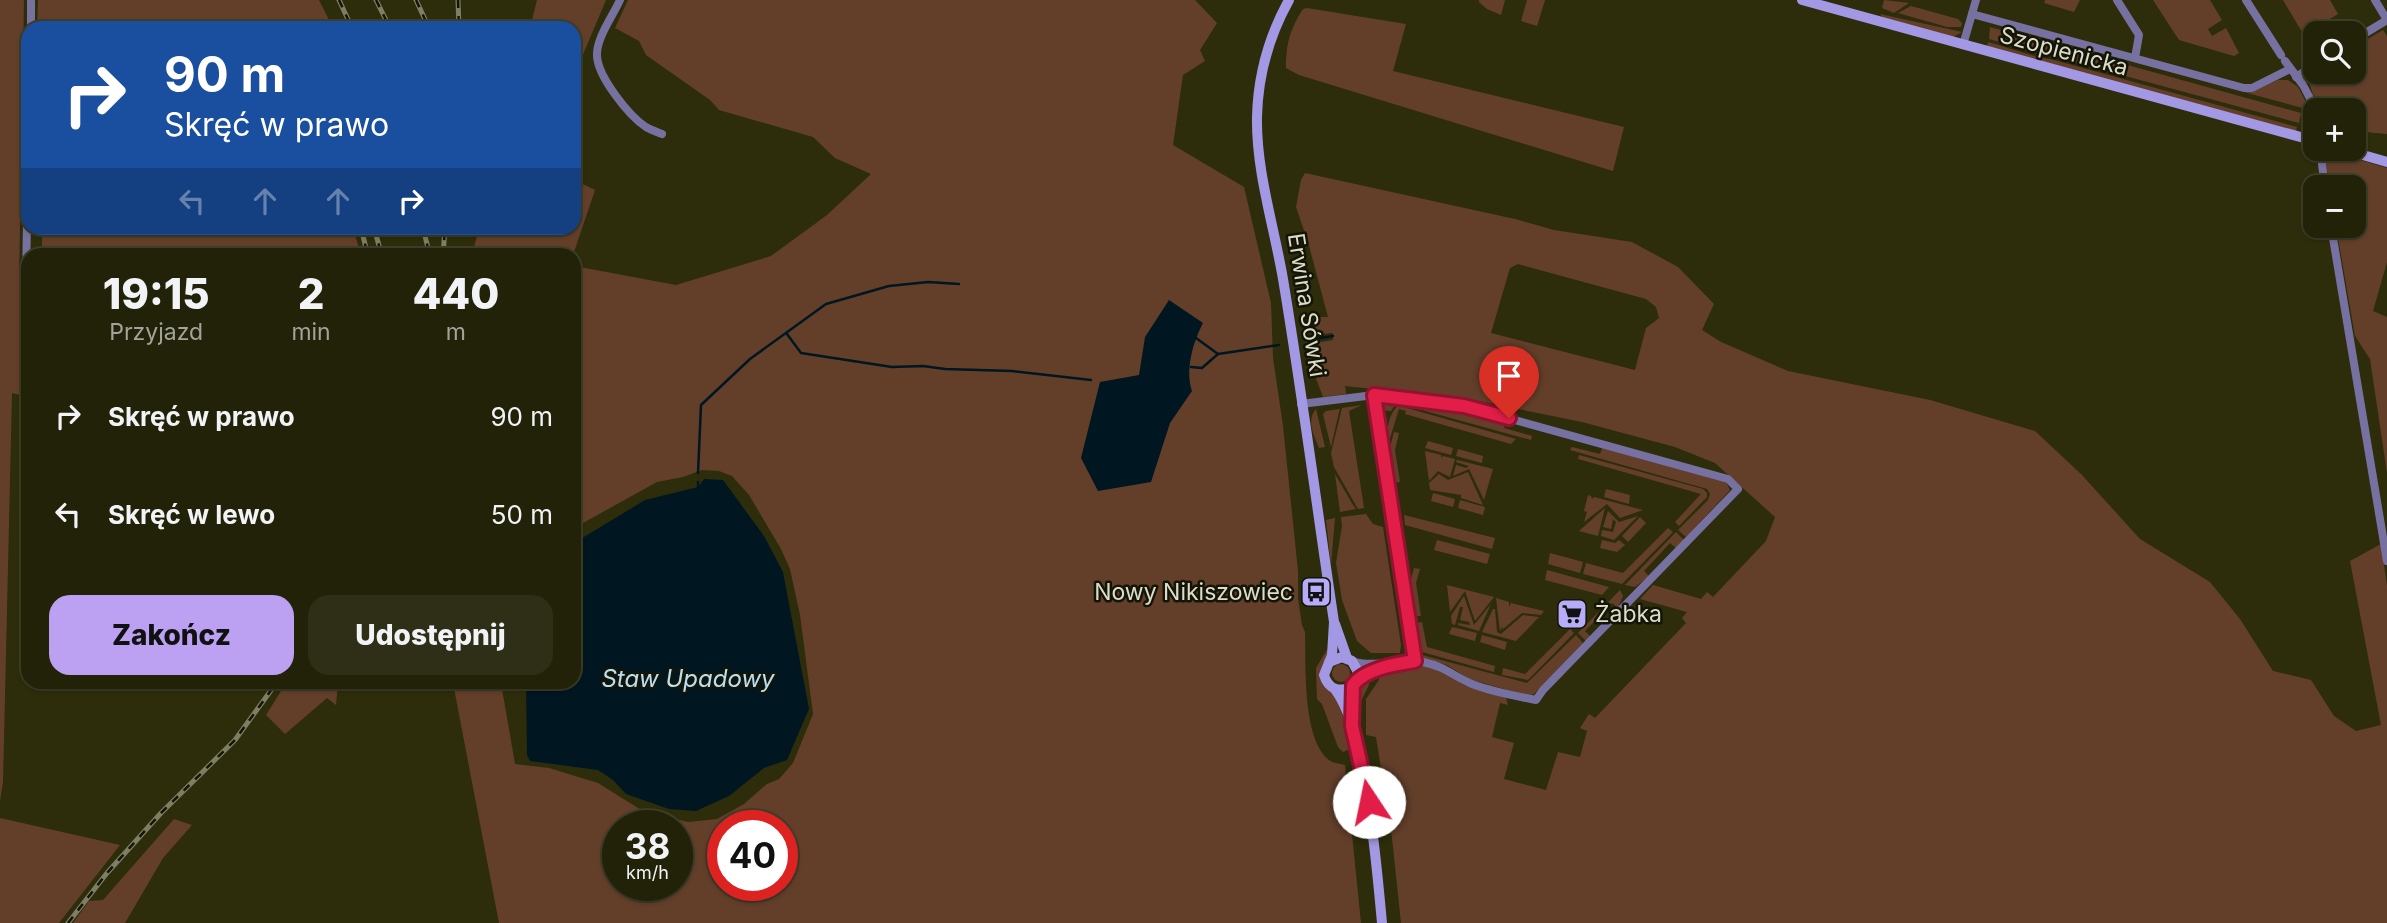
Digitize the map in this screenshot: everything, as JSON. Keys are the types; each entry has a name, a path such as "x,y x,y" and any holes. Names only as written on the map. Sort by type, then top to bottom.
{"street":[{"path":"31,0 31,21"},
{"path":"620,0 599,42 599,63 611,89 631,113 647,128 662,134"},
{"name":"Erwina Sówki","path":"1289,0 1265,59 1259,90 1257,124 1261,166 1280,263 1334,622 1329,662"},
{"name":"Szopienicka","path":"1802,0 2303,138"},
{"path":"1963,45 1976,0"},
{"path":"2117,0 2139,35 2135,58"},
{"path":"2246,0 2309,98"},
{"path":"2366,33 2387,20 2375,0"},
{"path":"1972,14 2248,89 2285,61"},
{"path":"2297,77 2303,73"},
{"path":"2366,156 2387,162"},
{"path":"2333,238 2387,561"},
{"path":"1301,404 1374,395 1464,406 1728,479 1738,489 1543,690 1536,701 1474,685 1446,668 1415,661 1359,664 1337,657 1329,662 1324,675 1327,683 1335,689 1352,726 1373,832 1382,923"},
{"path":"1374,395 1415,661"},
{"name":"Erwina Sówki","path":"1334,622 1350,660"},
{"path":"1350,660 1357,668 1352,726"},
{"path":"1335,689 1344,690 1392,664"}],"shaded area":[{"path":"0,0 24,0 24,21 21,21 19,283 21,395 12,393 3,782 0,801"},
{"path":"38,0 319,0 330,21 37,21"},
{"path":"537,0 606,0 581,59 581,21 532,21"},
{"path":"628,0 1195,0 1217,23 1200,50 1205,61 1183,75 1173,145 1244,187 1271,303 1273,358 1283,426 1298,571 1298,598 1305,632 1310,719 1320,750 1331,761 1345,765 1361,923 499,923 454,689 502,689 515,764 549,768 598,783 644,810 602,810 602,901 693,901 693,821 707,820 707,901 798,901 798,810 733,810 767,784 779,779 793,763 813,714 800,615 790,569 749,495 732,476 719,471 702,470 657,482 581,524 581,267 676,285 771,256 827,215 871,174 835,158 813,137 719,110 710,100 646,55 639,41 615,28"},
{"path":"1479,0 1505,0 1501,15 1487,9"},
{"path":"1527,0 1545,0 1537,26 1521,21"},
{"path":"1884,0 1909,3 1894,13 1882,8"},
{"path":"2045,0 2080,0 2074,12 2044,3"},
{"path":"2153,0 2210,0 2222,20 2208,29 2212,36 2226,28 2239,53 2234,56 2179,40"},
{"path":"2283,0 2330,0 2338,14 2327,21 2303,21 2302,32"},
{"path":"1911,6 1958,19 1962,23 1961,27 1947,27 1898,13"},
{"path":"1303,9 1406,24 1393,71 1624,127 1613,171 1299,75 1286,68 1287,51 1295,23"},
{"path":"1880,14 1962,32 1953,37 1883,18"},
{"path":"1990,27 2301,113 2299,123 1989,39"},
{"path":"2383,30 2387,36 2387,134 2366,132 2366,98 2318,98 2313,95 2310,84 2366,84 2366,40"},
{"path":"1988,42 2297,127 2296,131 1987,47"},
{"path":"2134,60 2256,90 2278,80 2288,80 2298,87 2304,98 2303,108 2133,62"},
{"path":"2328,161 2363,161 2387,168 2387,262 2373,311 2387,317 2387,473 2370,359 2355,336 2338,238 2366,238 2366,175 2328,175"},
{"path":"1305,173 1554,230 1632,242 1678,267 1714,304 1702,330 1721,342 1788,371 1930,400 2035,431 2081,474 2140,539 2210,582 2240,619 2273,671 2311,680 2334,716 2356,731 2381,725 2350,561 2381,544 2387,586 2387,923 1401,923 1392,838 1376,737 1366,735 1366,699 1379,680 1379,674 1420,665 1442,671 1464,685 1506,698 1508,705 1500,703 1492,737 1514,743 1504,779 1546,790 1558,752 1580,757 1587,731 1580,728 1589,714 1595,718 1686,623 1682,618 1687,612 1640,599 1653,585 1701,599 1707,592 1713,597 1766,541 1775,517 1715,463 1675,447 1582,422 1469,399 1345,386 1346,394 1323,397 1308,357 1302,318 1304,317 1309,350 1314,362 1321,358 1315,343 1333,340 1333,333 1314,335 1311,317 1328,317 1296,207","holes":["1518,264 1646,299 1656,307 1659,318 1646,328 1635,370 1491,333 1510,268"]},
{"path":"581,183 595,190 581,231"},
{"path":"42,235 355,235 359,248 42,248"},
{"path":"477,235 580,235 575,248 474,248"},
{"path":"1383,400 1465,410 1506,421 1504,428 1532,436 1531,440 1400,404 1395,405 1391,411 1379,410"},
{"path":"1362,405 1349,411 1364,508 1358,509 1334,467 1331,453 1342,408"},
{"path":"1398,406 1516,439 1511,444 1405,414 1406,411 1399,409 1388,445 1388,424"},
{"path":"1316,409 1325,447 1319,448 1311,423"},
{"path":"1340,409 1331,447 1323,414"},
{"path":"1394,432 1399,433 1395,450 1400,482 1394,483 1389,451"},
{"path":"1428,441 1453,448 1451,455 1425,448"},
{"path":"1572,447 1600,454 1602,448 1726,482 1730,490 1686,537 1678,530 1708,500 1710,494 1707,489 1570,450"},
{"path":"1458,449 1483,456 1482,463 1456,456"},
{"path":"1425,451 1441,455 1441,458 1443,456 1455,459 1450,477 1438,471 1429,481"},
{"path":"1579,455 1703,489 1707,497 1679,526 1675,522 1701,494 1578,459"},
{"path":"1457,460 1493,469 1484,500 1469,469 1453,476 1456,465 1466,468 1469,466 1456,462"},
{"path":"1468,472 1483,505 1461,498 1461,495 1430,490 1429,483 1439,474 1448,480"},
{"path":"1335,474 1353,505 1356,509 1340,512"},
{"path":"1606,489 1630,495 1629,504 1604,497"},
{"path":"1433,493 1455,499 1453,507 1431,501"},
{"path":"1588,495 1592,499 1594,497 1643,510 1620,518 1607,504 1584,522"},
{"path":"1460,500 1485,507 1483,515 1458,508"},
{"path":"1605,508 1598,536 1579,531"},
{"path":"1608,511 1619,522 1638,516 1614,540 1601,536 1602,530 1613,532 1616,522 1613,519 1611,529 1603,527"},
{"path":"1366,514 1373,524 1383,527 1400,653 1371,653 1357,641 1342,600 1336,563 1341,517"},
{"path":"1404,515 1495,538 1492,549 1405,525"},
{"path":"1640,517 1646,523 1628,542 1622,536"},
{"path":"1335,518 1331,565 1326,520"},
{"path":"1668,528 1673,532 1622,584 1583,574 1586,563 1623,573"},
{"path":"1676,532 1684,540 1676,548 1670,543 1644,571 1649,576 1635,587 1625,585"},
{"path":"1437,540 1490,554 1487,564 1434,550"},
{"path":"1602,540 1615,543 1619,540 1625,545 1617,552 1600,548"},
{"path":"1550,553 1583,562 1580,573 1548,564"},
{"path":"1414,568 1420,569 1416,583 1421,616 1415,616 1410,583"},
{"path":"1547,570 1609,587 1602,595 1545,580"},
{"path":"1447,585 1494,597 1475,621 1465,591 1450,612"},
{"path":"1620,590 1623,596 1618,608 1612,603 1585,631 1590,636 1586,641 1578,633"},
{"path":"1464,596 1474,625 1491,604 1479,631 1458,625 1470,625 1469,622 1460,620 1463,607 1460,607 1455,625 1452,624 1451,616"},
{"path":"1496,598 1509,602 1509,607 1511,603 1544,611 1541,615 1522,613 1500,631"},
{"path":"1493,609 1497,632 1501,634 1523,615 1539,617 1516,641 1482,632"},
{"path":"1422,622 1427,647 1495,666 1494,672 1422,652 1416,623"},
{"path":"1452,627 1477,633 1475,641 1449,634"},
{"path":"1570,629 1574,633 1528,680 1502,675 1503,668 1525,674"},
{"path":"1482,635 1507,642 1505,650 1480,642"},
{"path":"1576,635 1583,643 1529,696 1469,679 1447,665 1421,658 1416,646 1422,655 1527,683"},
{"path":"1328,648 1328,656 1320,674 1339,703 1351,743 1350,749 1343,752 1338,747 1322,704 1317,699 1316,668"},
{"path":"1341,664 1349,669 1350,673 1345,681 1341,682 1333,677 1332,673 1337,665"},
{"path":"1369,677 1369,685 1361,701 1361,742 1356,712 1358,685"},
{"path":"282,689 337,689 336,705 327,698 285,734 266,715"},
{"path":"0,818 120,845 59,923 0,923"},
{"path":"174,819 192,825 163,858 125,923 73,923 89,901 103,900"}],"water":[{"path":"1169,300 1203,323 1191,356 1189,374 1192,391 1170,423 1151,482 1098,491 1081,458 1100,382 1139,375 1145,337"},
{"name":"Staw Upadowy","path":"704,479 723,480 764,536 783,572 809,709 787,760 764,768 729,796 696,811 669,809 626,794 613,780 598,770 530,761 527,755 526,689 581,689 581,539 645,500 698,487"}],"waterway":[{"path":"698,473 701,405 750,359 826,304 889,286 928,282 959,284"},
{"path":"787,334 801,353 892,367 1012,371 1091,380"},
{"path":"1316,339 1333,336"},
{"path":"1196,338 1218,354"},
{"path":"1191,367 1202,368 1218,354 1279,345"},
{"path":"698,482 698,487"}],"railway":[{"path":"339,0 349,21"},
{"path":"376,0 386,21"},
{"path":"416,0 426,21"},
{"path":"458,0 459,21"},
{"path":"363,235 366,248"},
{"path":"376,235 380,248"},
{"path":"425,235 428,248"},
{"path":"444,235 444,248"},
{"path":"68,923 107,873 161,813 235,740 272,689"}],"place":[{"name":"Nowy Nikiszowiec","path":"1316,592"},
{"name":"Żabka","path":"1572,614"}],"route":[{"path":"1369,802 1352,726 1353,685 1356,680 1392,664 1415,661 1374,395 1464,406 1509,418"}]}
